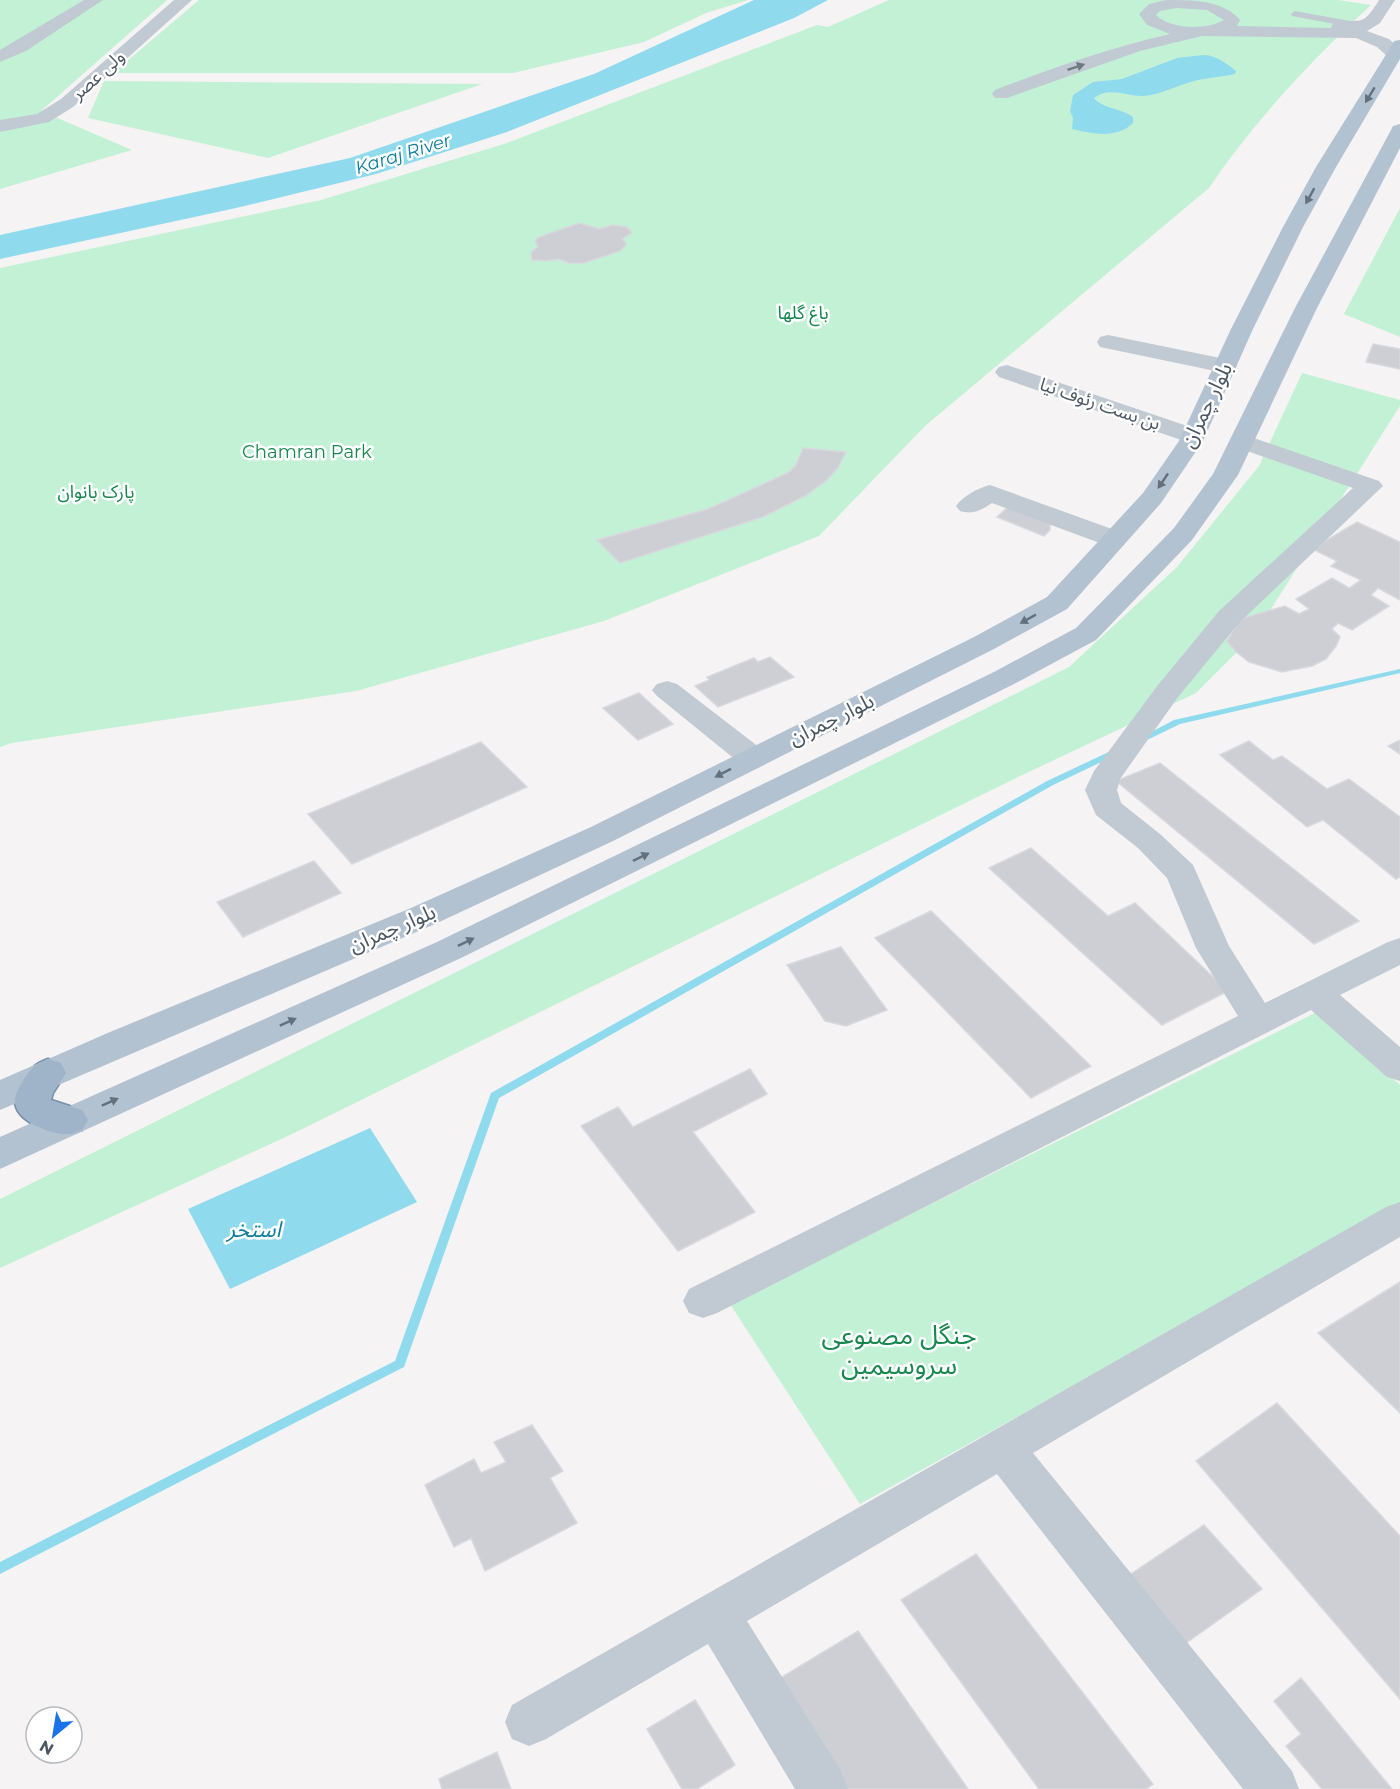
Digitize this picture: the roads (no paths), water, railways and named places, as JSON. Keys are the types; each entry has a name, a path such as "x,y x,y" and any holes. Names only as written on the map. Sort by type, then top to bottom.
{"highway":[{"path":"48,1074 36,1087 32,1096 33,1105 37,1111 49,1117 69,1120"}],"main road":[{"name":"بلوار چمران","path":"0,1096 423,916 603,834 984,643 1057,603 1152,498 1193,436 1225,366 1310,197 1397,50"},
{"name":"بلوار چمران","path":"0,1154 69,1120 459,945 973,694 1086,634 1183,534 1225,475 1301,319 1400,130"}],"street":[{"path":"0,57 95,0"},
{"name":"ولی عصر","path":"0,126 43,118 67,103 184,0"},
{"path":"1387,0 1375,21 1358,29 1202,31 1164,27 1144,21 1149,10 1165,4 1203,5 1230,15 1358,29 1397,50"},
{"path":"1001,94 1136,47 1214,30 1230,24 1232,20 1230,15"},
{"path":"984,87 1118,35"},
{"path":"0,45 20,47"},
{"path":"0,108 43,118"},
{"path":"1108,342 1225,366"},
{"name":"بن بست رئوف نیا","path":"1007,372 1193,436"},
{"path":"1242,441 1370,486 1229,617 1168,691 1105,778 1101,790 1107,808 1149,841 1180,873 1213,948 1258,1020"},
{"path":"969,506 990,493 1114,539"},
{"path":"667,690 753,758"},
{"path":"704,1301 1400,950"},
{"path":"1314,993 1400,1067"},
{"path":"529,1722 1400,1218"},
{"path":"1003,1448 1274,1789"},
{"path":"715,1613 823,1789"}],"lane":[{"path":"1295,14 1358,29"}],"water":[{"name":"Karaj River","path":"754,0 828,0 794,18 507,132 376,174 236,208 0,259 0,235 350,158 594,74"},
{"path":"1203,55 1221,60 1236,71 1235,74 1198,80 1151,95 1138,96 1112,92 1100,95 1094,98 1102,104 1133,117 1133,123 1120,131 1104,134 1072,129 1073,118 1070,111 1073,95 1093,82 1122,79 1177,58"},
{"name":"استخر","path":"370,1128 417,1202 230,1289 188,1209"}],"waterway":[{"path":"1142,739 1177,722 1400,671"},
{"path":"0,1568 400,1364 495,1096 1050,783 1113,753"}],"park label":[{"name":"باغ گلها","path":"803,313"},
{"name":"Chamran Park","path":"307,452"},
{"name":"پارک بانوان","path":"96,492"},
{"name":"جنگل مصنوعی سروسیمین","path":"899,1350"}]}
